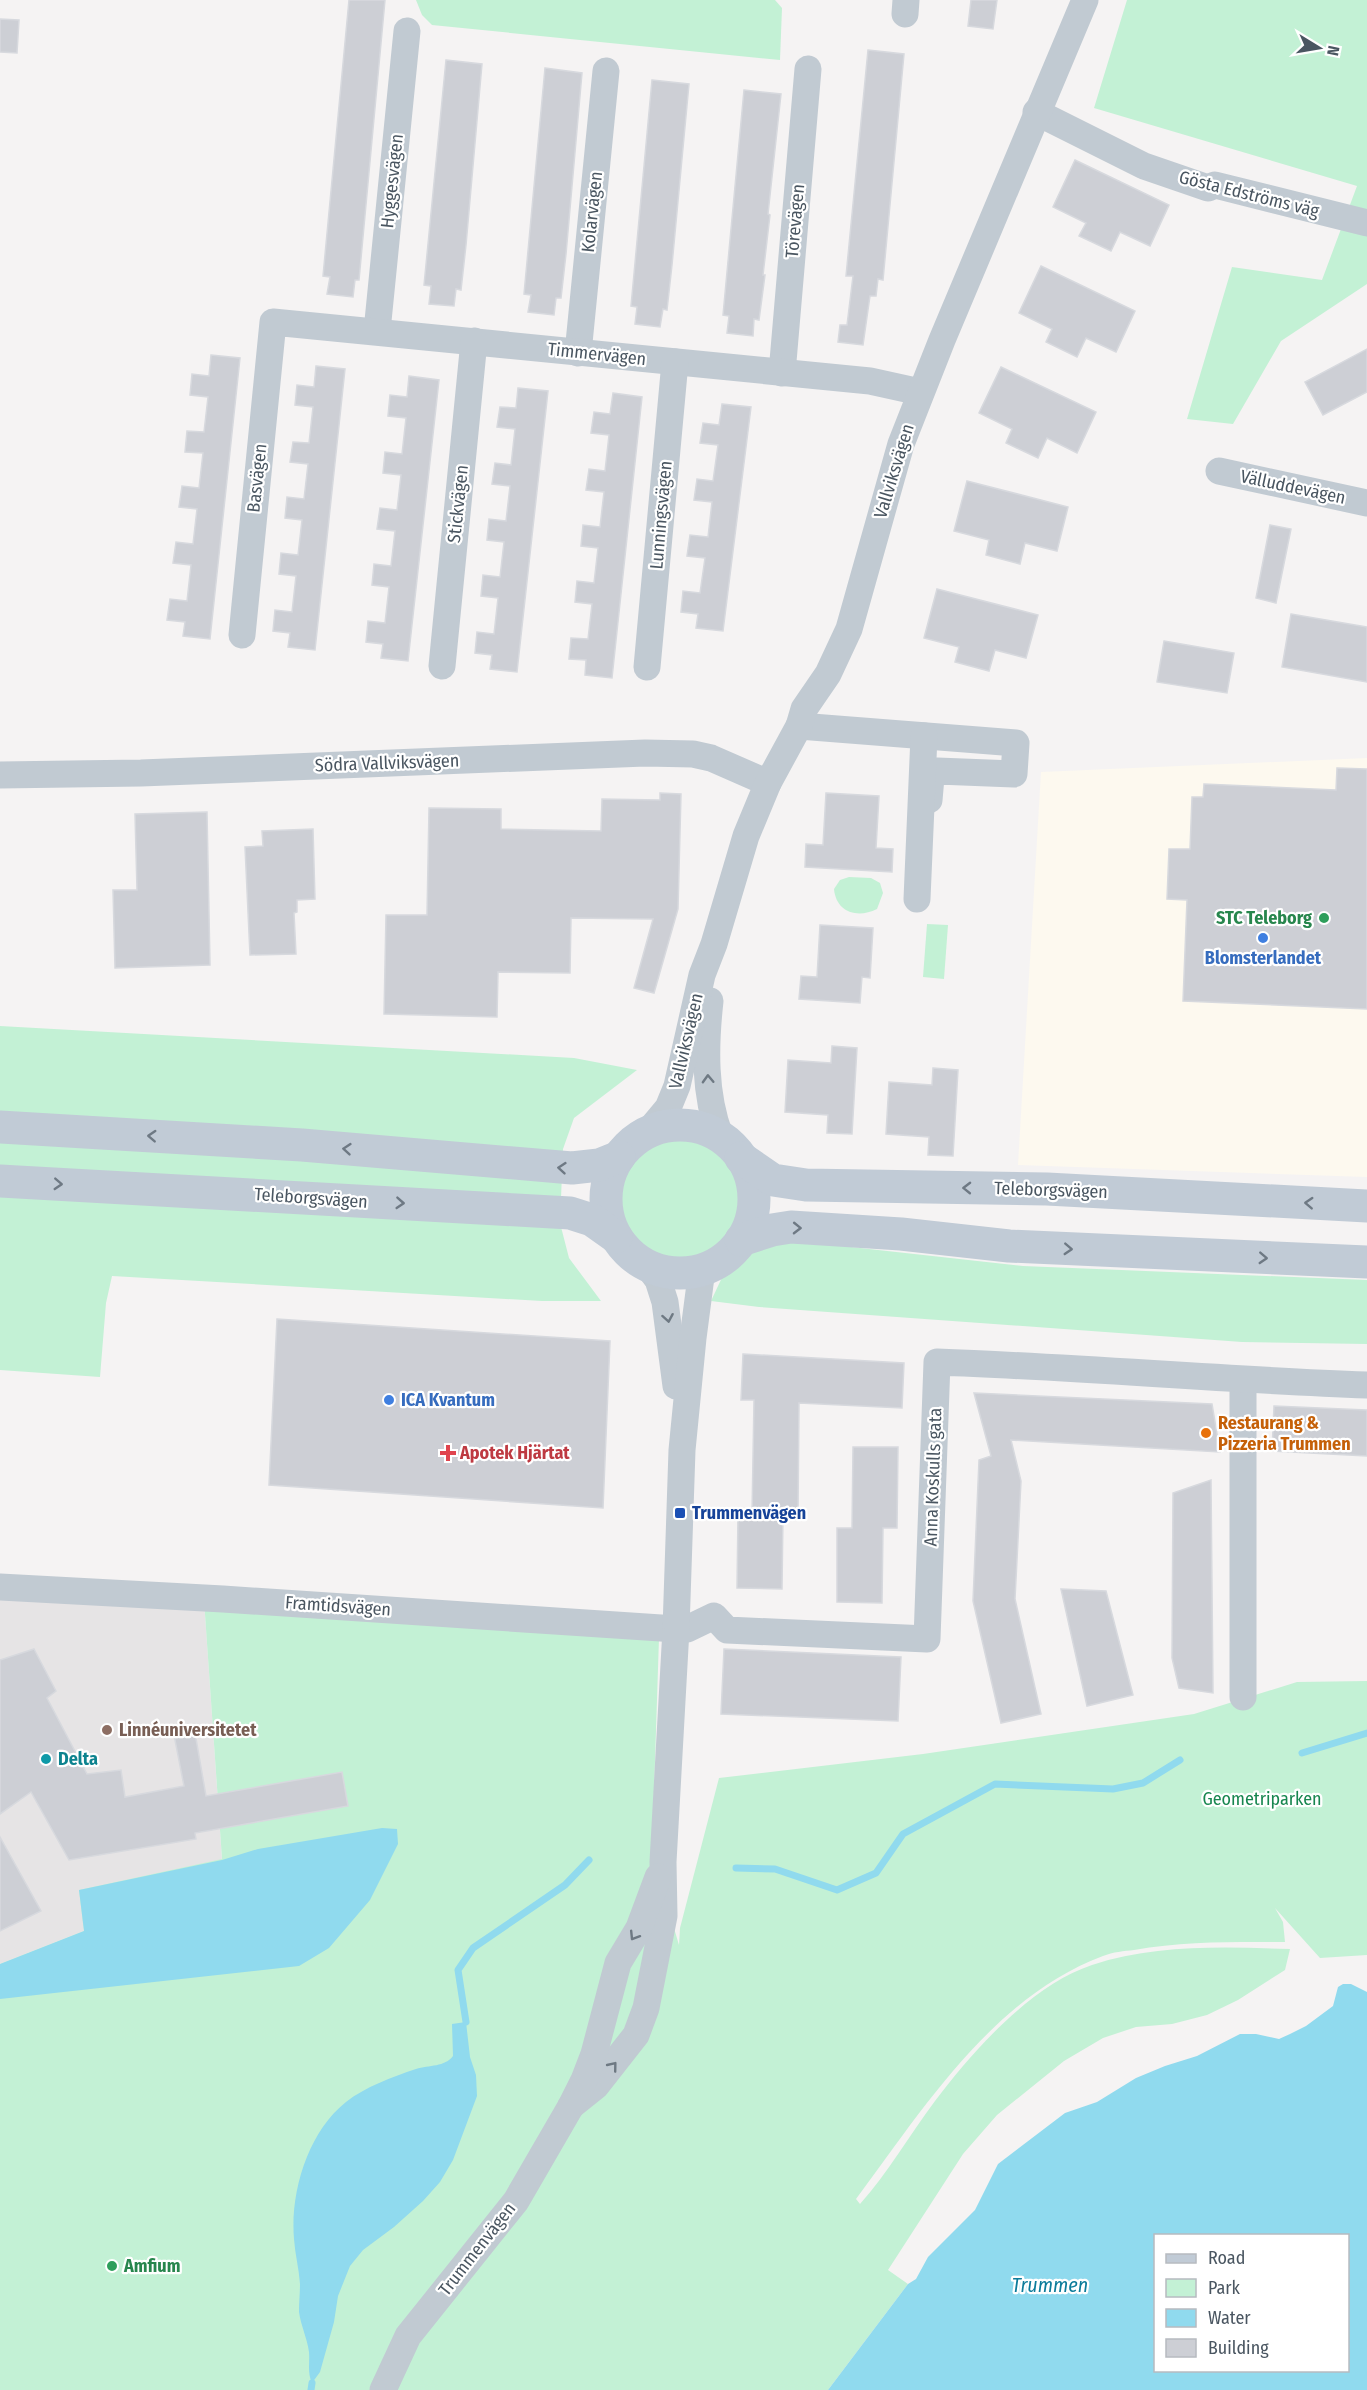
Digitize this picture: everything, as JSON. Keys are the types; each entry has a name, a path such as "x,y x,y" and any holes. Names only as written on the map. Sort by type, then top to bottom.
{"main road":[{"path":"672,1125 684,1125 703,1128 730,1147 750,1177 753,1199 750,1221 741,1240 724,1258 702,1269 674,1272 647,1265 629,1253 616,1237 608,1217 605,1196 609,1176 627,1147 648,1132 672,1125"},
{"path":"0,1127 302,1145 572,1168 599,1165 619,1157"},
{"name":"Teleborgsvägen","path":"730,1147 773,1180 806,1185 1047,1189 1367,1206"},
{"name":"Teleborgsvägen","path":"0,1181 570,1213 592,1220 616,1237"},
{"path":"741,1240 764,1232 790,1227 902,1234 1010,1246 1367,1262"}],"street":[{"name":"Vallviksvägen","path":"648,1132 668,1108 677,1086 702,975 714,944 746,836 768,783 799,726 804,710 828,674 849,629 901,444 920,392 1085,0"},
{"name":"Hyggesvägen","path":"377,331 406,31"},
{"name":"Törevägen","path":"782,373 808,69"},
{"name":"Kolarvägen","path":"578,353 606,71"},
{"name":"Gösta Edströms väg","path":"1036,112 1144,166 1208,188 1215,185 1367,223"},
{"name":"Timmervägen","path":"273,322 870,381 920,392"},
{"name":"Basvägen","path":"242,635 273,322"},
{"name":"Stickvägen","path":"442,666 474,341"},
{"name":"Lunningsvägen","path":"647,667 675,362"},
{"name":"Välluddevägen","path":"1219,471 1367,502"},
{"path":"799,726 1016,743 1014,774 937,771 931,777 929,800"},
{"path":"917,899 924,736"},
{"name":"Södra Vallviksvägen","path":"0,775 141,773 645,753 693,754 711,758 768,783"},
{"name":"Vallviksvägen","path":"714,944 707,1051 709,1091 713,1119 730,1147"},
{"name":"Trummenvägen","path":"647,1265 658,1280 665,1302 672,1341 682,1450"},
{"name":"Trummenvägen","path":"571,2106 596,2086 636,2035 643,2017 657,1960 664,1916 663,1862 676,1629 682,1450 702,1269"},
{"name":"Anna Koskulls gata","path":"676,1629 687,1629 714,1616 727,1630 927,1639 937,1362 1367,1385"},
{"path":"1243,1380 1244,1697"},
{"name":"Framtidsvägen","path":"0,1587 223,1599 676,1629"},
{"name":"Trummenvägen","path":"383,2390 408,2336 516,2201 571,2106 594,2054 618,1963 639,1928 663,1862"}],"shaded area":[{"path":"1367,758 1367,1177 1018,1165 1041,772"},
{"name":"Linnéuniversitetet","path":"0,1587 204,1600 222,1860 80,1890 84,1931 0,1964"}],"green space":[{"path":"416,0 775,0 782,8 780,60 432,25 422,15"},
{"path":"1127,0 1367,0 1367,284 1281,341 1233,424 1187,419 1232,267 1322,280 1357,186 1094,108"},
{"path":"849,877 871,878 880,883 883,893 877,909 855,913 843,908 834,889 840,880"},
{"path":"927,924 948,925 944,979 923,977"},
{"path":"0,1026 574,1058 637,1070 574,1118 563,1149 560,1223 569,1258 601,1301 542,1301 112,1276 106,1303 100,1377 0,1370"},
{"path":"679,1138 702,1142 722,1156 736,1176 740,1199 736,1222 722,1242 702,1256 679,1260 656,1256 636,1242 622,1222 618,1199 622,1176 636,1156 656,1142"},
{"path":"782,1243 815,1243 1023,1266 1367,1280 1367,1344 1242,1342 759,1307 711,1301 726,1269 757,1249"},
{"name":"Geometriparken","path":"204,1600 659,1638 652,1854 679,1945 680,1928 719,1778 923,1754 1194,1714 1297,1682 1367,1681 1367,1955 1320,1958 1275,1908 1283,1922 1285,1942 1190,1944 1115,1953 1103,1956 1064,1975 1027,1999 994,2027 935,2093 856,2199 860,2204 967,2061 1005,2022 1047,1988 1092,1965 1141,1953 1190,1948 1290,1949 1285,1970 1238,2000 1207,2015 1172,2024 1136,2027 1103,2038 1064,2061 997,2115 963,2154 888,2270 908,2284 828,2390 0,2390 0,1964 84,1931 79,1890 222,1859"}],"water":[{"path":"382,1828 397,1829 398,1844 370,1900 329,1948 299,1966 0,1999 0,1964 84,1931 79,1890 222,1860 258,1849"},
{"name":"Trummen","path":"1343,1984 1351,1984 1367,1992 1367,2390 828,2390 908,2284 916,2279 928,2257 975,2210 998,2164 1065,2113 1097,2102 1136,2078 1197,2056 1240,2034 1256,2034 1279,2039 1306,2026 1333,2006 1338,1987"},
{"path":"466,2022 470,2057 476,2075 477,2096 453,2160 440,2182 423,2201 363,2250 350,2266 338,2296 334,2322 320,2372 312,2383 308,2347 299,2312 300,2284 294,2221 295,2202 304,2164 321,2129 346,2102 388,2079 450,2060 453,2056 452,2024"}],"building":[{"path":"349,0 385,0 359,280 355,280 353,297 327,294 330,277 323,276"},
{"path":"971,0 997,0 993,29 968,26"},
{"path":"0,19 19,20 17,53 0,52"},
{"path":"868,50 904,54 883,280 878,279 876,296 870,296 863,345 838,342 840,325 847,325 853,276 846,276"},
{"path":"446,60 482,64 461,290 456,289 454,306 429,304 431,286 424,285"},
{"path":"545,68 582,73 561,298 556,298 554,315 528,312 531,295 524,294"},
{"path":"652,80 689,84 667,310 663,309 660,327 635,324 637,307 631,306"},
{"path":"744,90 781,94 768,214 770,215 763,275 765,275 759,320 754,319 753,336 727,333 729,316 723,315"},
{"path":"1075,160 1169,205 1150,246 1120,232 1111,251 1079,236 1086,223 1053,207"},
{"path":"1041,266 1135,311 1116,352 1086,338 1077,357 1046,342 1052,329 1019,313"},
{"path":"1367,349 1367,392 1323,415 1305,382"},
{"path":"211,355 240,358 210,639 183,636 185,622 167,620 170,599 187,601 191,565 173,563 176,542 193,544 197,509 179,507 182,486 199,488 203,453 185,452 187,431 204,432 208,397 190,395 192,374 209,376"},
{"path":"316,366 345,369 315,650 288,647 290,633 273,631 275,610 292,612 296,576 279,574 281,553 298,555 302,520 285,518 287,497 304,499 308,464 290,462 293,442 309,443 313,407 295,405 297,385 314,387"},
{"path":"1001,367 1096,412 1077,453 1047,438 1038,458 1006,443 1012,429 979,413"},
{"path":"409,376 439,380 408,661 381,658 383,644 366,642 368,621 385,623 389,587 372,585 374,564 391,566 395,531 377,529 380,508 397,510 401,475 383,473 385,452 402,454 406,418 388,416 390,395 407,397"},
{"path":"518,388 548,391 517,672 490,669 492,655 475,653 477,632 494,634 498,598 481,596 483,575 500,577 504,542 487,540 489,519 506,521 510,486 492,484 495,463 511,465 515,429 497,427 500,407 516,408"},
{"path":"613,393 642,397 612,678 585,675 586,660 569,659 571,638 588,639 592,604 575,602 577,581 594,583 598,548 581,546 583,525 600,527 604,492 586,490 589,469 605,471 609,435 591,433 594,412 610,414"},
{"path":"722,404 751,407 723,631 696,628 698,614 681,612 683,591 700,593 705,558 687,556 690,535 708,537 712,502 694,500 697,479 713,481 718,445 700,443 703,423 719,425"},
{"path":"967,481 1068,507 1057,551 1025,543 1020,564 986,555 989,540 954,531"},
{"path":"1270,525 1291,529 1276,603 1256,598"},
{"path":"937,589 1038,615 1026,658 995,650 989,671 955,662 959,647 924,638"},
{"path":"1291,614 1367,627 1367,682 1282,667"},
{"path":"1164,641 1234,653 1227,693 1157,682"},
{"path":"1337,768 1367,769 1367,1009 1183,1001 1187,900 1167,899 1169,849 1190,849 1192,797 1203,797 1204,784 1336,790"},
{"path":"660,793 681,794 678,909 654,993 634,988 653,919 571,918 570,973 498,972 497,1017 384,1014 386,915 427,915 429,808 501,809 501,829 601,831 602,799 660,800"},
{"path":"826,793 879,796 876,848 893,849 892,872 805,867 806,844 823,845"},
{"path":"207,812 210,965 115,968 113,890 137,890 135,814"},
{"path":"313,829 315,899 297,900 297,912 294,913 296,954 250,955 245,847 263,846 262,831"},
{"path":"820,925 873,928 870,978 862,977 860,1003 799,999 801,976 817,977"},
{"path":"832,1046 857,1048 852,1134 827,1133 828,1115 785,1112 788,1060 831,1063"},
{"path":"933,1068 958,1070 953,1156 928,1155 929,1137 886,1134 889,1082 932,1085"},
{"path":"277,1319 610,1341 603,1508 269,1485"},
{"path":"743,1354 904,1363 902,1408 799,1403 798,1514 783,1514 782,1589 737,1588 738,1514 752,1514 754,1400 741,1400"},
{"path":"974,1393 1212,1404 1220,1452 1011,1440 1021,1481 1015,1599 1041,1714 1001,1723 973,1601 979,1460 991,1456"},
{"path":"1274,1406 1367,1410 1367,1456 1272,1451"},
{"path":"853,1447 898,1447 897,1528 883,1528 882,1603 837,1602 837,1528 852,1528"},
{"path":"1211,1480 1213,1693 1179,1688 1172,1658 1173,1493"},
{"path":"1061,1589 1106,1591 1133,1695 1087,1706"},
{"name":"Delta","path":"34,1649 56,1691 47,1698 87,1774 121,1770 125,1797 184,1786 173,1730 194,1727 206,1796 342,1772 348,1806 195,1833 196,1839 69,1860 31,1792 0,1814 0,1660"},
{"path":"724,1649 901,1657 898,1721 721,1714"},
{"path":"0,1837 41,1911 0,1931"}],"waterway":[{"path":"1302,1753 1367,1733"},
{"path":"736,1868 775,1869 837,1890 876,1873 903,1834 995,1784 1113,1789 1143,1783 1180,1760"},
{"path":"466,2022 458,1970 473,1948 565,1885 589,1860"},
{"path":"311,2390 312,2383"}],"place":[{"name":"STC Teleborg","path":"1324,918"},
{"name":"Blomsterlandet","path":"1263,938"},
{"name":"ICA Kvantum","path":"389,1400"},
{"name":"Restaurang & Pizzeria Trummen","path":"1206,1433"},
{"name":"Apotek Hjärtat","path":"448,1453"},
{"name":"Trummenvägen","path":"680,1513"},
{"name":"Linnéuniversitetet","path":"107,1730"},
{"name":"Delta","path":"46,1759"},
{"name":"Amfium","path":"112,2266"}]}
